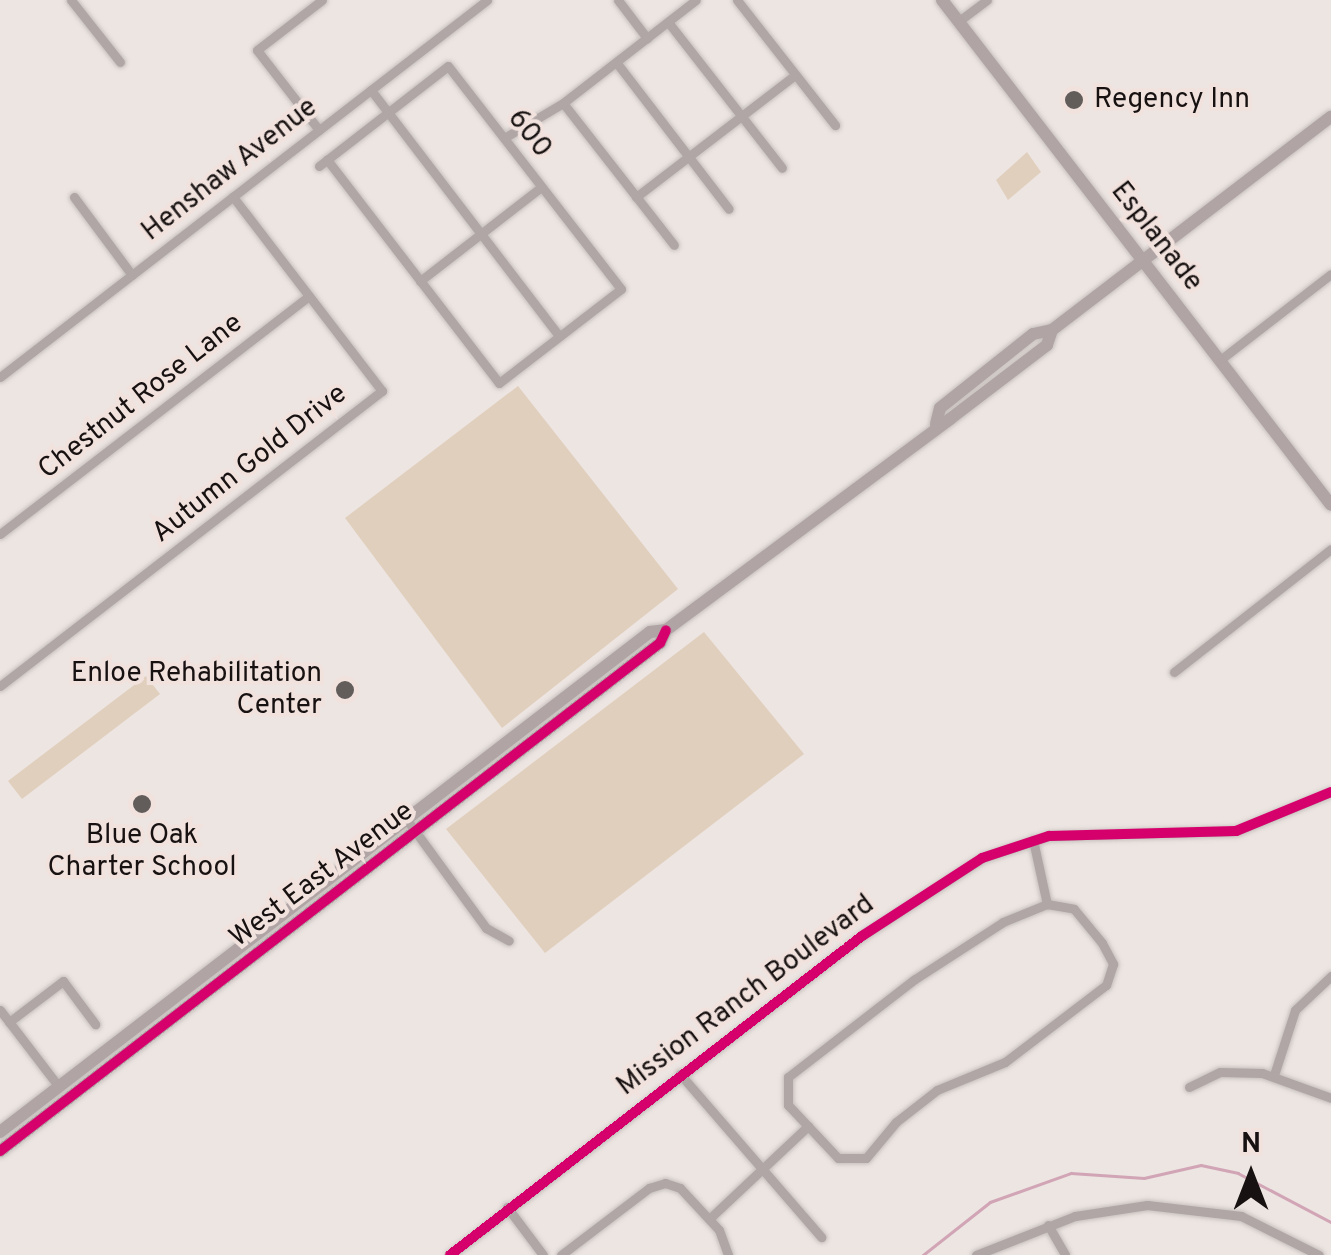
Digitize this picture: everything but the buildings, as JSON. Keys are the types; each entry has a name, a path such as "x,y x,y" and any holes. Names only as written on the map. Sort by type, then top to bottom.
{"main road":[{"name":"Esplanade","path":"942,0 1331,504"},
{"name":"West East Avenue","path":"0,1151 650,632 666,630 1046,345 1052,330 1331,117"},
{"name":"West East Avenue","path":"0,1132 411,826"}],"street":[{"path":"71,0 120,62"},
{"path":"319,130 258,50 322,0"},
{"path":"463,0 472,12"},
{"name":"Henshaw Avenue","path":"0,376 488,0"},
{"path":"618,0 647,38"},
{"path":"504,138 563,103 696,0"},
{"path":"737,0 834,125"},
{"path":"959,21 987,0"},
{"path":"668,22 782,168"},
{"path":"616,62 729,210"},
{"name":"600","path":"420,281 323,163 448,66 621,289 560,336"},
{"path":"636,197 795,75"},
{"path":"371,90 388,113 481,234 560,336 499,383 420,281 481,234 542,187"},
{"path":"563,103 674,246"},
{"path":"74,197 132,274"},
{"name":"Autumn Gold Drive","path":"0,686 382,390 232,197"},
{"path":"1220,360 1331,274"},
{"name":"Chestnut Rose Lane","path":"0,534 309,296"},
{"path":"1174,672 1331,549"},
{"name":"Mission Ranch Boulevard","path":"450,1255 680,1074 891,916 982,858 1033,840 1225,833 1269,822 1331,792"},
{"path":"411,826 486,928 509,941"},
{"path":"1033,840 1047,904"},
{"path":"1047,904 1074,909 1102,943 1113,964 1106,985 1005,1062 943,1086 896,1122 861,1161 838,1158 786,1100 792,1073 915,979 1004,922 1047,904"},
{"path":"1274,1075 1290,1019 1331,976"},
{"path":"9,1022 63,981 95,1024"},
{"path":"0,1010 58,1087"},
{"path":"1189,1087 1220,1072 1274,1075 1331,1098"},
{"path":"680,1074 821,1237"},
{"path":"709,1219 808,1126"},
{"path":"562,1255 659,1183 680,1188 727,1241 728,1255"},
{"path":"976,1255 1048,1225 1108,1208 1182,1206 1256,1220 1320,1255"},
{"path":"507,1207 542,1255"},
{"path":"1048,1225 1064,1255"}],"shaded area":[{"path":"1027,152 1041,172 1008,200 996,180"},
{"path":"518,386 678,589 502,728 345,518"},
{"path":"704,632 804,754 545,953 446,829"},
{"path":"146,676 160,694 22,799 8,781"}],"waterway":[{"path":"923,1255 990,1202 1071,1173 1144,1178 1201,1165 1238,1173 1331,1222"}],"cycle path":[{"path":"0,1151 660,643 666,630"},
{"path":"450,1255 862,936 982,858 1049,836 1236,831 1331,792"}],"place":[{"name":"Regency Inn","path":"1074,100"},
{"name":"Enloe Rehabilitation Center","path":"345,690"},
{"name":"Blue Oak Charter School","path":"142,804"}]}
